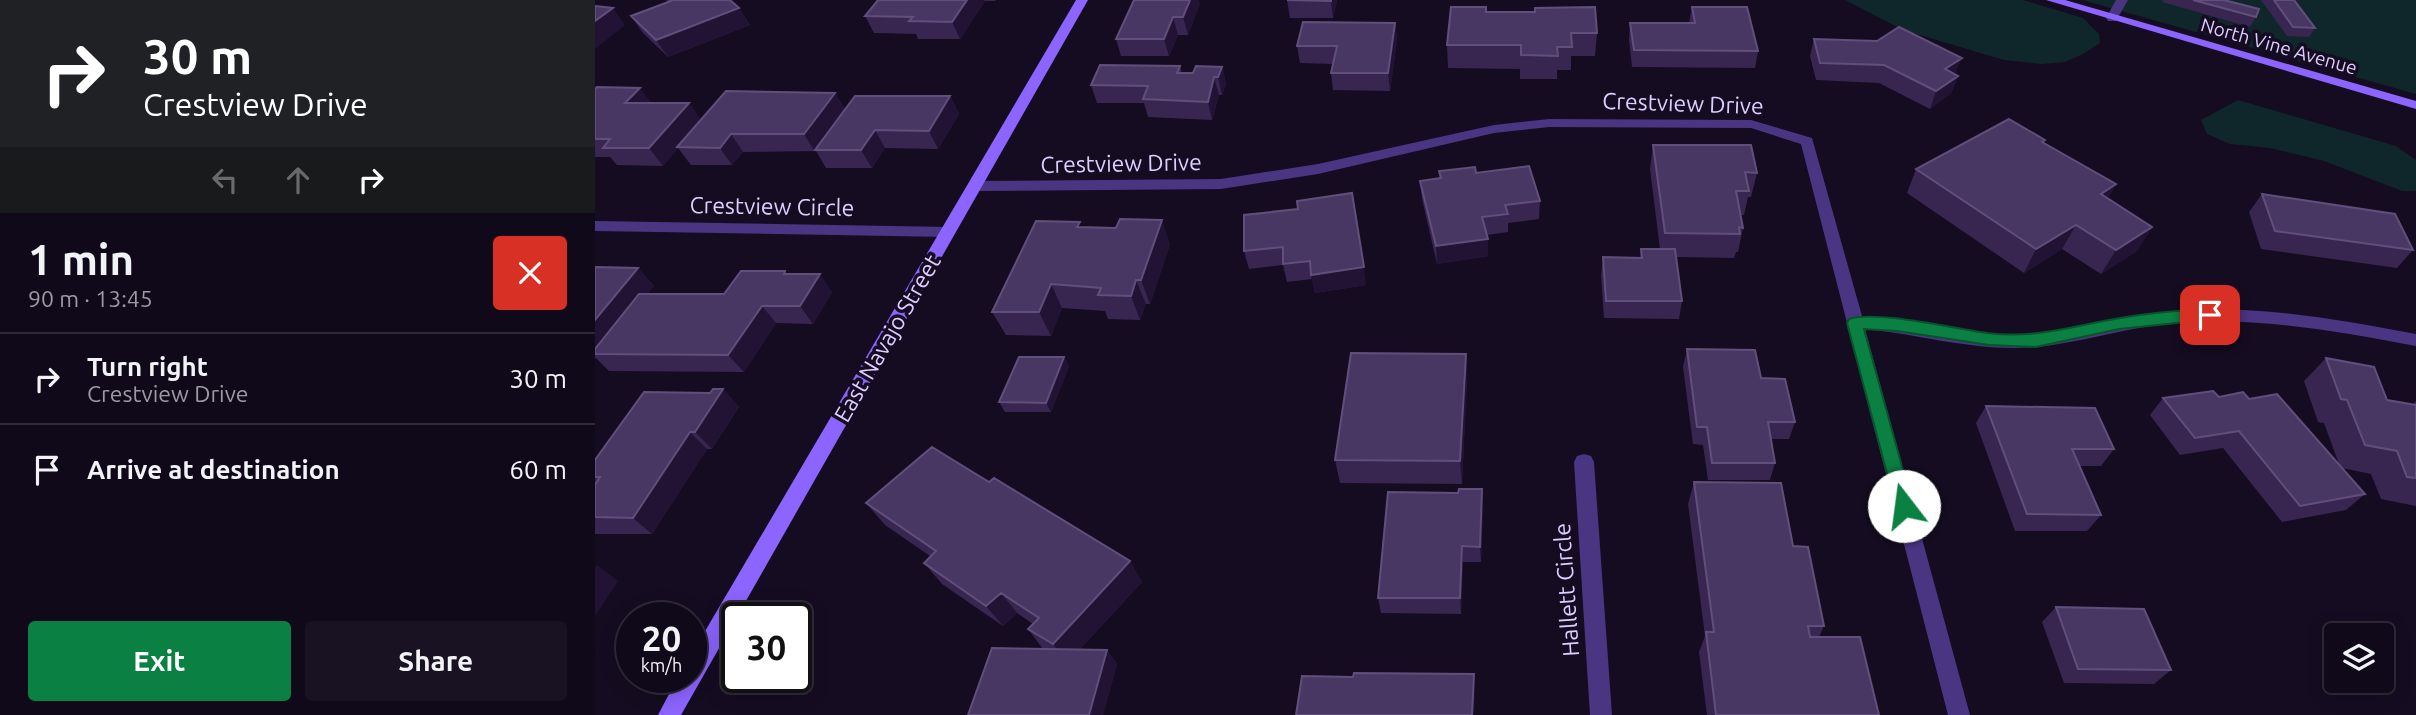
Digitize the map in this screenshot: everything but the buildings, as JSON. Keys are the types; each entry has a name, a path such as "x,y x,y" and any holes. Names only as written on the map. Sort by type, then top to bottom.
{"street":[{"name":"East Navajo Street","path":"707,649 1082,0"},
{"name":"North Vine Avenue","path":"2052,0 2416,106"},
{"path":"2112,18 2122,0"},
{"name":"Crestview Drive","path":"975,187 1221,184 1318,169 1494,129 1549,123 1751,124 1811,138 1855,323 1959,715"},
{"name":"Crestview Circle","path":"595,226 948,232"},
{"path":"1855,323 1897,325 1989,339 2036,341 2132,322 2184,315 2236,315 2326,323 2416,340"},
{"name":"Hallett Circle","path":"1584,462 1601,715"},
{"name":"East Navajo Street","path":"669,715 682,693"}],"green space":[{"path":"1845,0 2023,0 2083,18 2099,34 2100,43 2065,62 2041,64 2004,60 1903,30"},
{"path":"2082,0 2416,0 2416,94"},
{"path":"2238,100 2396,146 2416,160 2416,191 2402,191 2324,161 2270,148 2230,144 2207,134 2201,120"}],"route":[{"path":"1904,506 1855,323 1897,325 1989,339 2036,341 2119,324 2184,315 2210,315"}]}
